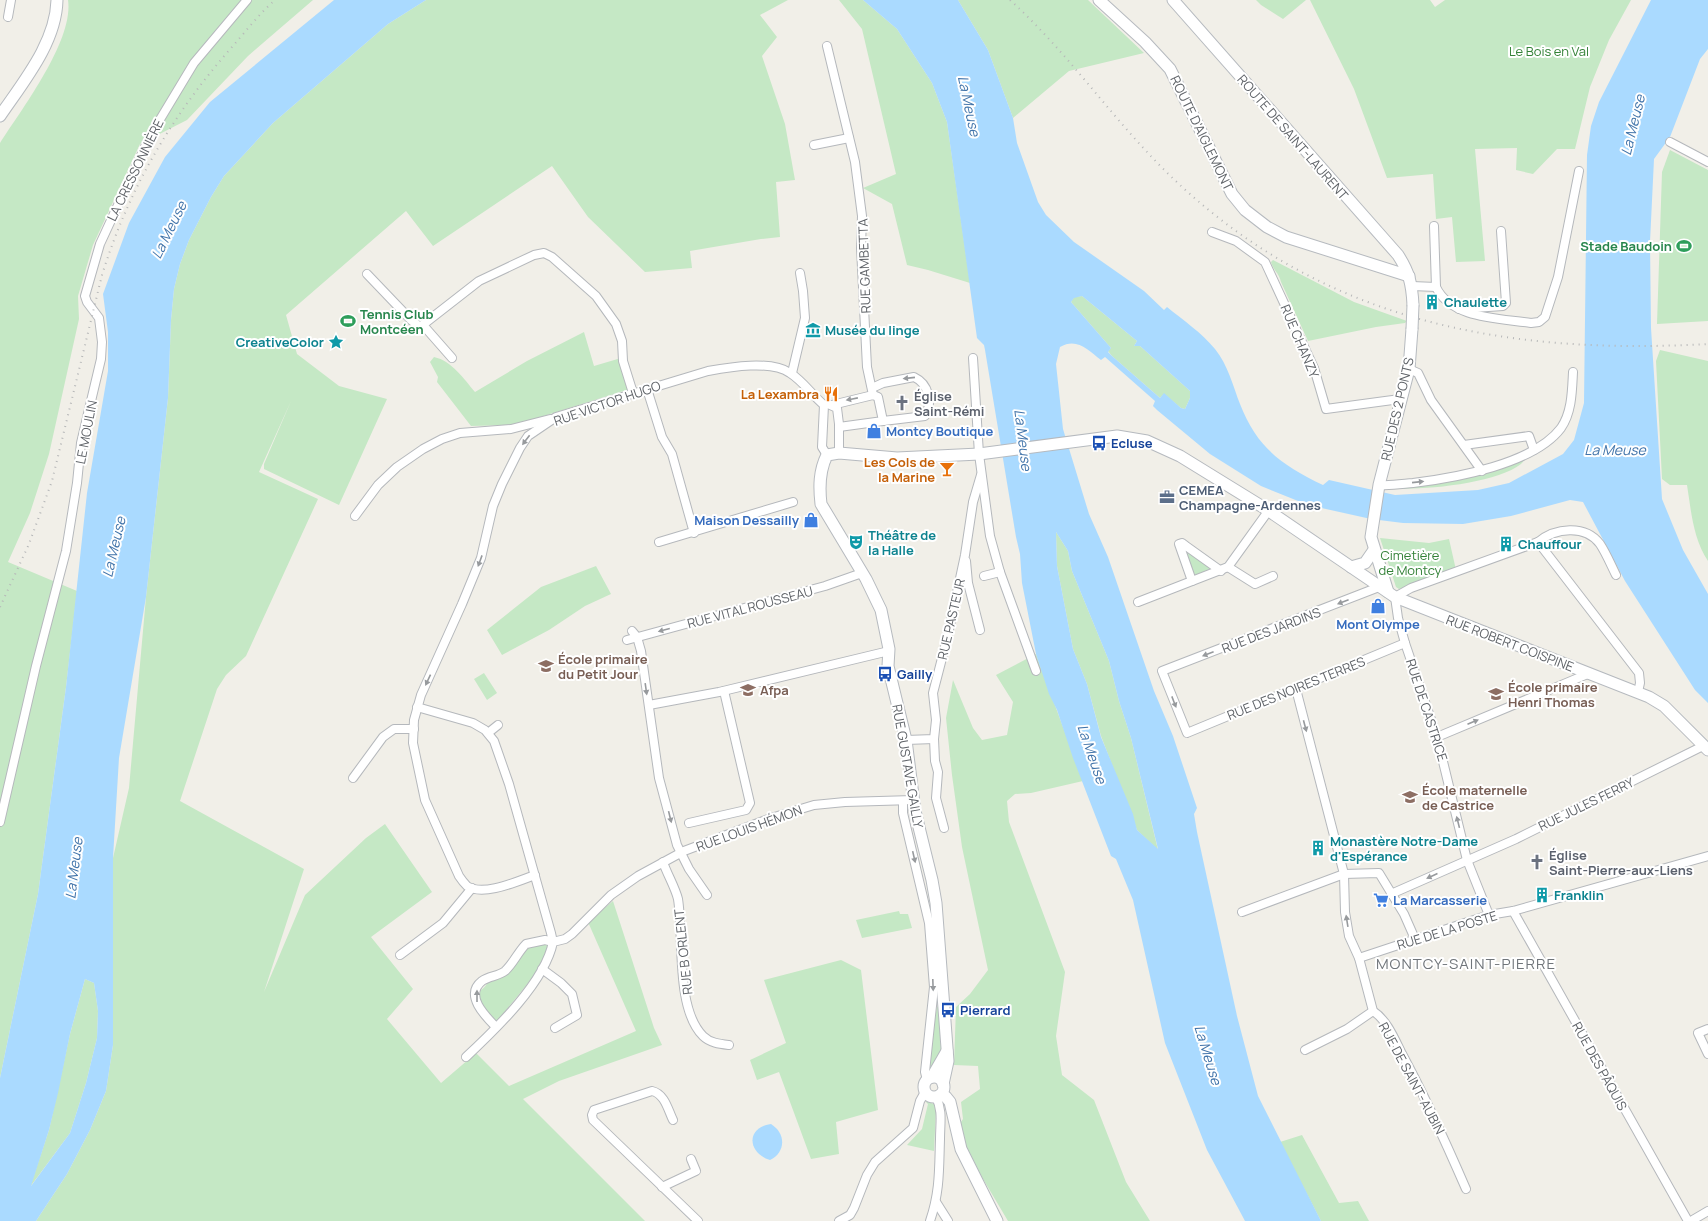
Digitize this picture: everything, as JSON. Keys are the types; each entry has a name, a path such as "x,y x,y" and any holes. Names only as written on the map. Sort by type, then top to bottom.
{"street":[{"path":"8,17 11,0"},
{"path":"0,116 44,47 54,21 57,0"},
{"name":"LA CRESSONNIÈRE","path":"97,313 86,298 85,292 89,278 100,244 150,136 194,63 247,0"},
{"name":"ROUTE D'AIGLEMONT","path":"1099,0 1146,42 1170,69 1222,176 1232,194 1245,210 1267,227 1286,237 1411,281"},
{"name":"ROUTE DE SAINT-LAURENT","path":"1173,0 1398,255 1411,281"},
{"name":"RUE GAMBETTA","path":"827,46 855,162 862,216 861,248 867,367 872,392 878,398 883,421"},
{"path":"814,145 850,138"},
{"path":"1670,142 1708,162"},
{"path":"1434,226 1436,287 1440,296 1458,309 1465,312 1531,323 1540,322 1545,316 1558,277 1579,171"},
{"path":"1458,309 1503,306 1506,303 1501,231"},
{"name":"RUE CHANZY","path":"1212,232 1236,241 1264,262 1314,368 1326,409 1400,398"},
{"path":"367,274 411,320 420,327 479,281 522,259 544,253 552,257 596,296 616,324 622,341 623,361 633,393"},
{"path":"792,373 805,318 800,273"},
{"path":"1411,281 1436,287"},
{"name":"RUE DES 2 PONTS","path":"1387,592 1370,537 1379,486 1400,398 1409,369 1413,305 1411,281"},
{"name":"LE MOULIN","path":"0,822 36,666 66,551 77,483 81,443 101,359 101,332 97,313"},
{"path":"423,325 452,358"},
{"path":"973,358 984,454 982,472 990,536 1000,572 1036,671"},
{"name":"RUE VICTOR HUGO","path":"472,888 467,886 459,876 425,800 414,743 414,729 417,707 481,558 494,506 502,484 520,448 528,436 556,417 708,371 730,367 774,367 783,369 792,373 824,405"},
{"path":"1409,369 1418,373 1431,400 1482,470"},
{"path":"1379,486 1431,481 1460,476 1482,470 1534,450 1555,435 1566,418 1570,406 1573,372"},
{"path":"832,405 836,408 839,428 833,454 822,447 824,405 832,405 872,392 883,383 914,377 919,379 930,398 929,409 925,416 839,428"},
{"path":"647,389 662,437 672,454 694,533"},
{"path":"355,516 378,485 397,467 423,448 442,439 460,433 511,429 556,417"},
{"name":"RUE ROBERT COISPINE","path":"833,454 897,458 926,455 984,454 1077,440 1117,436 1133,438 1163,447 1195,464 1269,510 1387,592 1649,697 1664,706 1706,748"},
{"path":"1464,445 1529,436 1534,450"},
{"name":"RUE GUSTAVE GAILLY","path":"833,454 821,474 819,492 821,504 862,573 881,610 889,651 888,666 906,740 908,800 905,819 929,923 934,987 925,1072 929,1078"},
{"name":"RUE PASTEUR","path":"944,828 936,798 938,772 935,761 934,739 936,720 933,693 947,639 965,554 973,502 982,472"},
{"path":"659,542 694,533 793,502"},
{"path":"1138,602 1224,569 1269,510"},
{"name":"RUE DES JARDINS","path":"1187,733 1162,671 1387,592 1411,588 1538,542 1544,537 1562,530 1585,532 1599,543 1616,575"},
{"path":"1538,542 1639,673 1640,682 1638,692"},
{"path":"1192,582 1179,544 1182,543 1224,569 1255,584 1273,576"},
{"path":"1350,567 1365,563 1374,550"},
{"path":"965,554 968,583 980,630"},
{"path":"984,576 1000,572"},
{"name":"RUE VITAL ROUSSEAU","path":"627,640 635,634 825,586 862,573"},
{"name":"RUE DE CASTRICE","path":"1387,592 1438,737 1468,860 1489,915"},
{"path":"635,634 649,705 659,778 677,845 680,853 707,895"},
{"name":"RUE DES NOIRES TERRES","path":"1187,733 1405,643"},
{"path":"649,705 724,691 889,651"},
{"path":"1438,737 1590,673"},
{"name":"RUE DE SAINT-AUBIN","path":"1296,689 1344,874 1345,912 1349,936 1359,958 1373,1011 1379,1015 1386,1026 1413,1074 1466,1188"},
{"path":"689,823 746,810 750,803 724,691"},
{"path":"417,707 473,723 485,730 494,741 535,875 553,942 551,954 542,969 496,1027 466,1057"},
{"path":"488,734 498,725"},
{"path":"353,778 383,737 394,729 414,729"},
{"path":"906,740 934,739"},
{"name":"RUE JULES FERRY","path":"1391,894 1516,839 1706,748"},
{"name":"RUE GUSTAVE GAILLY","path":"908,800 936,903 947,1051 947,1070 943,1084"},
{"name":"RUE LOUIS HÉMON","path":"553,942 565,939 572,934 611,895 638,876 680,853 785,813 814,805 845,802 908,800"},
{"name":"RUE DE LA POSTE","path":"1359,958 1489,915 1513,911 1708,856"},
{"name":"RUE B ORLENT","path":"663,862 678,898 681,967 688,1007 694,1024 704,1037 714,1043 729,1045"},
{"path":"1242,912 1344,874 1379,873 1404,914 1415,939"},
{"path":"400,955 443,924 472,888 488,890 535,875"},
{"name":"RUE DES PÂQUIS","path":"1513,911 1688,1221"},
{"path":"496,1027 483,1014 477,1004 475,996 477,986 483,980 504,972 526,944 545,940 553,942"},
{"path":"542,969 561,983 572,994 577,1015 555,1028"},
{"path":"1305,1050 1347,1029 1373,1011"},
{"path":"1708,1029 1698,1033 1708,1054"},
{"path":"839,1221 850,1215 867,1175 875,1162 913,1128 920,1101 925,1092 924,1085 947,1051"},
{"path":"929,1078 940,1079 943,1084 943,1090 938,1096 941,1113 940,1173 936,1202 930,1221"},
{"path":"673,1120 662,1097 657,1092 652,1091 594,1110 592,1115 593,1120 698,1221"},
{"path":"925,1092 930,1096 946,1097 950,1102 961,1149 997,1221"},
{"path":"662,1187 696,1171 690,1159"},
{"path":"936,1202 948,1221"},
{"path":"1691,1221 1708,1211"}],"green space":[{"path":"68,0 313,0 248,56 187,120 140,144 93,245 78,296 79,319 49,454 30,513 8,562 77,591 66,687 38,894 0,1078 0,143 33,93 55,54 68,16"},
{"path":"426,0 788,0 760,15 777,37 762,56 785,124 795,180 776,182 780,237 690,251 692,268 645,272 588,217 552,166 433,246 406,211 286,315 297,354 339,386 387,399 339,505 264,469 264,464 291,401 259,472 318,499 246,656 226,675 217,689 180,801 304,869 264,992 305,895 366,838 385,824 432,892 371,937 413,989 387,1019 441,1083 476,1053 509,1086 636,1031 588,922 613,901 654,1028 662,1045 559,1081 523,1099 645,1221 36,1221 67,1174 90,1130 106,1091 113,1045 113,858 129,788 146,597 168,398 171,320 174,289 180,264 189,240 211,197 224,176 273,123 388,24"},
{"path":"839,0 863,0 897,29 932,83 947,122 970,283 907,265 892,204 863,188 896,174 862,29"},
{"path":"958,0 1088,0 1144,53 1069,71 1013,118 988,50"},
{"path":"1256,0 1306,0 1283,19 1261,5"},
{"name":"Le Bois en Val","path":"1310,0 1430,0 1435,7 1445,0 1631,0 1609,40 1590,87 1575,149 1557,149 1533,174 1516,170 1517,148 1475,149 1485,261 1456,262 1452,217 1436,219 1433,174 1387,178 1354,89"},
{"name":"Stade Baudoin","path":"1670,150 1708,170 1708,321 1657,324 1662,172"},
{"path":"1273,260 1354,302 1407,321 1405,323 1376,327 1308,341 1279,276 1272,265 1271,262"},
{"path":"1082,296 1137,341 1134,346 1140,346 1190,391 1190,398 1185,409 1181,408 1164,394 1160,398 1112,356 1108,351 1111,348 1071,302 1074,297"},
{"path":"584,332 594,366 621,358 630,389 515,425 471,426 437,382 438,377 430,362 434,357 452,366 475,392 527,361"},
{"path":"1660,350 1708,361 1708,561 1696,534 1691,514 1687,485 1670,485 1662,479 1656,361"},
{"path":"1528,453 1521,464 1494,477 1457,485 1402,489 1388,488 1431,481"},
{"path":"1056,532 1068,551 1072,571 1109,661 1119,701 1131,738 1158,850 1137,830 1101,736 1087,684 1073,649 1057,566"},
{"name":"Cimetière de Montcy","path":"1380,538 1429,543 1449,539 1456,570 1399,589 1396,587"},
{"path":"1184,549 1213,568 1195,575"},
{"path":"596,566 611,594 585,606 549,630 502,655 487,630 541,587"},
{"path":"1036,654 1083,781 1031,793 1015,794 1007,801 1009,822 1065,972 1056,1036 1062,1075 1094,1100 1126,1182 1150,1221 1008,1221 964,1147 959,1125 963,1119 961,1102 980,1089 978,1066 954,1065 956,1007 970,994 988,970 962,847 946,718 953,680 973,728 982,740 1007,735 1013,702 996,675"},
{"path":"484,673 497,693 487,700 474,679"},
{"path":"899,911 900,914 908,914 912,928 862,938 856,920"},
{"path":"544,943 548,946 542,966 498,1020 492,1021 478,1004 477,992 484,987 489,979 501,975 523,949"},
{"path":"841,960 861,970 878,1110 836,1122 839,1154 811,1159 779,1072 757,1080 750,1060 786,1043 764,980"},
{"path":"85,979 94,983 98,1011 97,1038 86,1083 70,1133 30,1187 49,1130 70,1034"},
{"path":"937,1006 939,1009 941,1050 929,1072 927,1071"},
{"path":"925,1101 934,1104 936,1110 934,1151 907,1145 922,1129 928,1104"},
{"path":"1302,1135 1339,1203 1358,1201 1369,1221 1321,1221 1280,1142"}],"water":[{"name":"La Meuse","path":"334,0 426,0 388,24 273,123 224,176 211,197 189,240 180,264 174,289 171,320 168,398 146,597 119,758 113,858 113,1045 106,1091 90,1130 67,1174 36,1221 0,1221 0,1078 38,894 66,687 87,493 108,371 108,332 103,294 129,223 165,157 210,102","holes":["85,979 94,983 98,1011 97,1038 86,1083 70,1133 31,1186 49,1130 70,1034"]},
{"name":"La Meuse","path":"863,0 958,0 988,50 1013,118 1017,143 1038,202 1046,215 1074,242 1144,291 1164,310 1167,307 1210,343 1220,355 1230,376 1240,404 1254,432 1272,454 1308,478 1323,485 1329,480 1395,495 1478,490 1509,483 1563,454 1574,440 1584,403 1587,155 1591,126 1599,102 1651,0 1708,0 1708,49 1700,59 1670,137 1654,159 1650,242 1651,328 1662,499 1683,550 1708,594 1708,703 1695,690 1625,581 1583,502 1570,500 1511,516 1463,524 1403,523 1371,519 1308,505 1261,486 1210,454 1157,410 1153,406 1155,401 1105,357 1101,360 1087,349 1077,344 1066,344 1060,347 1056,364 1063,429 1089,514 1108,557 1154,691 1173,736 1197,808 1194,814 1197,832 1237,1016 1258,1096 1321,1221 1245,1221 1207,1150 1165,1043 1133,900 1116,859 1111,856 1073,758 1057,710 1049,694 1036,654 1022,583 1020,554 985,350 984,345 977,338 947,122 932,83 897,29","holes":["1082,296 1137,341 1134,346 1140,346 1190,391 1190,398 1185,409 1181,408 1164,393 1160,398 1108,352 1111,348 1071,302 1074,298","1056,532 1068,551 1072,571 1109,661 1119,701 1131,738 1158,849 1137,830 1133,814 1101,737 1087,684 1073,649 1057,566"]},
{"path":"771,1124 780,1133 782,1143 779,1153 770,1160 757,1152 752,1141 753,1135 757,1130 763,1126"}],"railway":[{"path":"0,607 29,544 52,481 102,275 125,212 155,154 190,99 210,73 275,0"},
{"path":"1010,0 1033,22 1075,68 1136,140 1180,185 1238,232 1298,270 1361,299 1426,321 1493,335 1563,343 1635,346 1708,344"}],"place":[{"name":"Stade Baudoin","path":"1684,246"},
{"name":"Chaulette","path":"1432,302"},
{"name":"Tennis Club Montcéen","path":"348,321"},
{"name":"Musée du linge","path":"813,330"},
{"name":"CreativeColor","path":"336,342"},
{"name":"La Lexambra","path":"831,394"},
{"name":"Église Saint-Rémi","path":"902,403"},
{"name":"Montcy Boutique","path":"874,431"},
{"name":"Ecluse","path":"1099,443"},
{"name":"Les Cols de la Marine","path":"947,469"},
{"name":"CEMEA Champagne-Ardennes","path":"1167,497"},
{"name":"Maison Dessailly","path":"811,520"},
{"name":"Théâtre de la Halle","path":"856,542"},
{"name":"Chauffour","path":"1506,544"},
{"name":"Mont Olympe","path":"1378,606"},
{"name":"École primaire du Petit Jour","path":"546,666"},
{"name":"Gailly","path":"885,674"},
{"name":"Afpa","path":"748,690"},
{"name":"École primaire Henri Thomas","path":"1496,694"},
{"name":"École maternelle de Castrice","path":"1410,797"},
{"name":"Monastère Notre-Dame d'Espérance","path":"1318,848"},
{"name":"Église Saint-Pierre-aux-Liens","path":"1537,862"},
{"name":"Franklin","path":"1542,895"},
{"name":"La Marcasserie","path":"1381,900"},
{"name":"Pierrard","path":"948,1010"}],"district":[{"name":"MONTCY-SAINT-PIERRE","path":"1466,964"}]}
